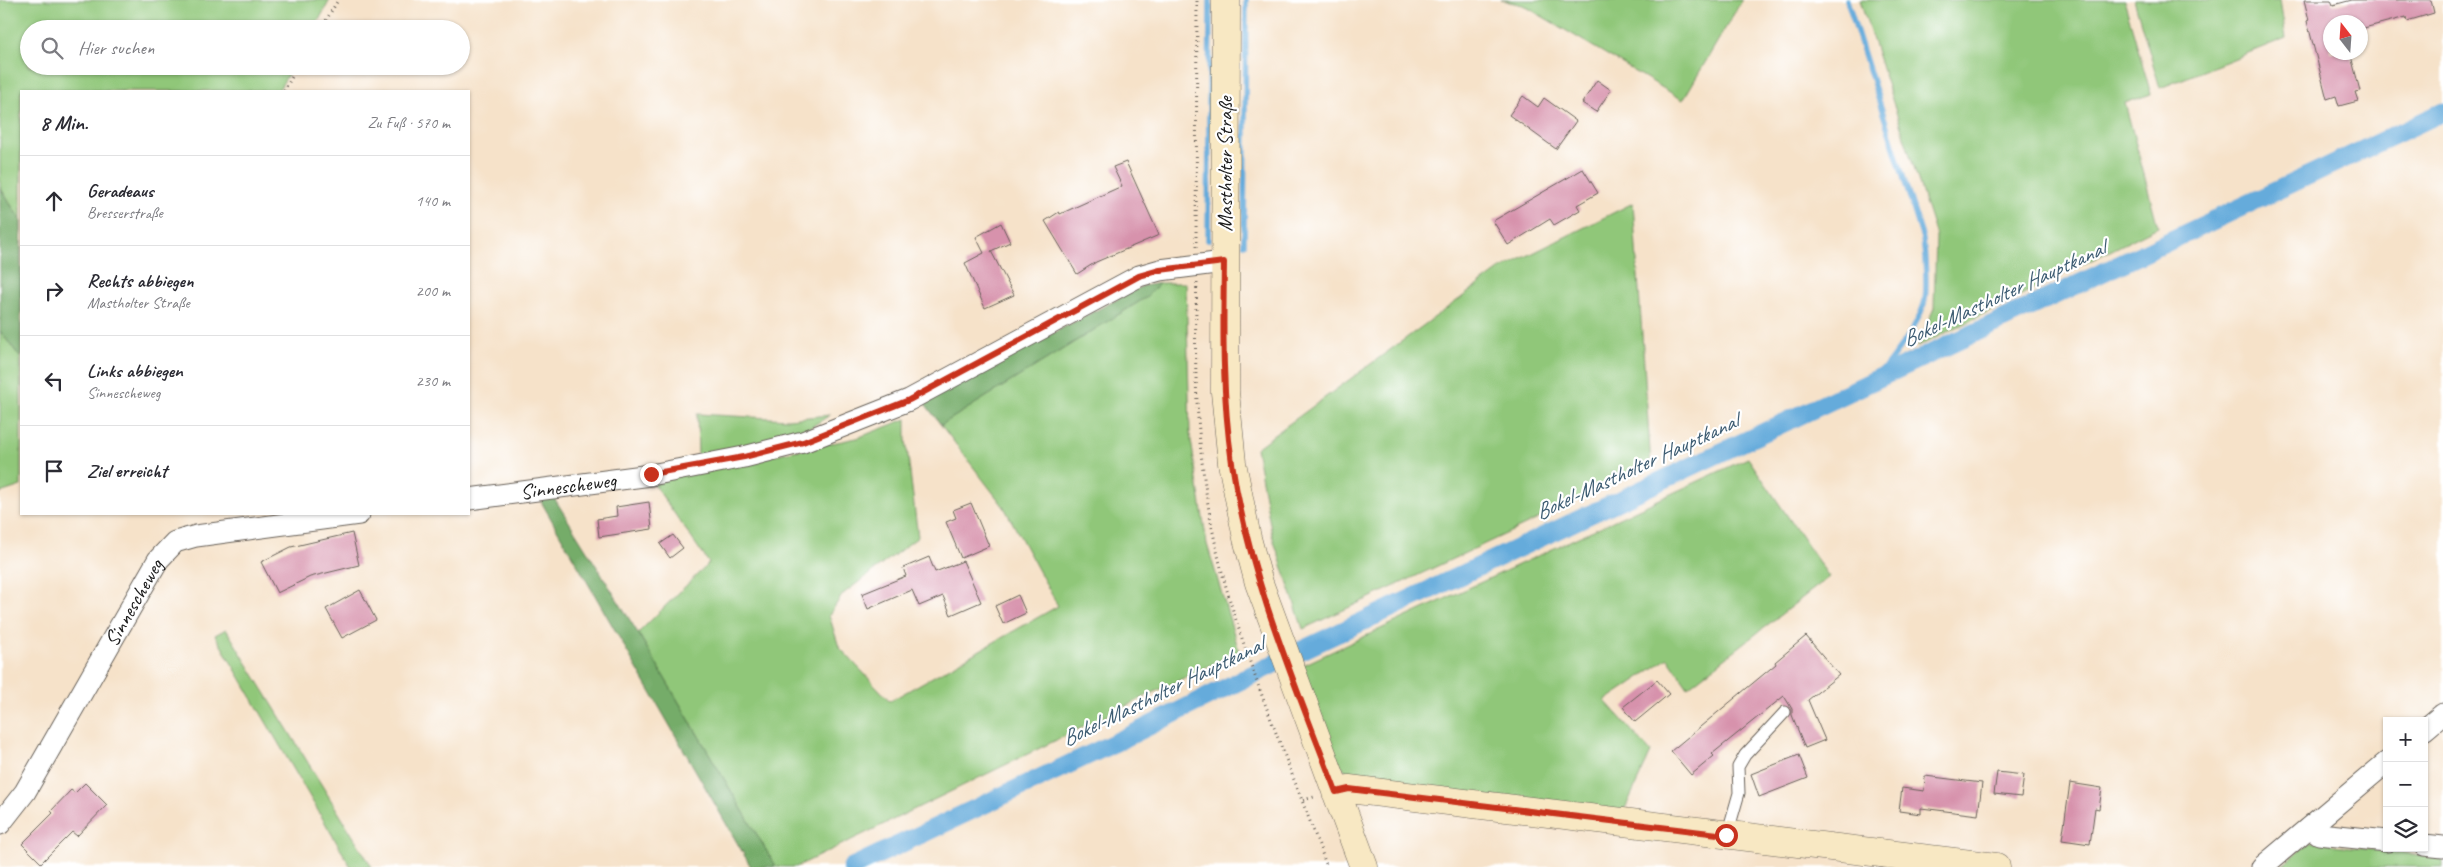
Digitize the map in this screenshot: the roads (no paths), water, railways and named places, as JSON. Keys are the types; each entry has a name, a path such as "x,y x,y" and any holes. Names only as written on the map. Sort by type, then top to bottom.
{"main road":[{"name":"Mastholter Straße","path":"1226,0 1225,392 1232,463 1247,538 1275,630 1364,867"},
{"path":"1336,792 1349,789 1996,867"}],"street":[{"name":"Sinnescheweg","path":"470,499 651,474 744,457 803,442 909,400 1139,276 1160,270 1224,262"},
{"name":"Sinnescheweg","path":"0,824 25,792 158,560 175,542 196,536 352,515"},
{"path":"2428,727 2443,714"},
{"path":"2262,867 2383,765"},
{"path":"2310,827 2319,834 2383,841"},
{"path":"2428,845 2443,847"}],"lane":[{"path":"1726,835 1738,793 1738,767 1746,755 1785,712"}],"waterway":[{"path":"1208,240 1210,0"},
{"path":"1244,244 1246,0"},
{"path":"1847,0 1923,239 1925,254 1926,290 1921,313 1903,343 1876,379"},
{"name":"Bokel-Mastholter Hauptkanal","path":"852,867 1133,734 1298,652 2443,112"}]}
